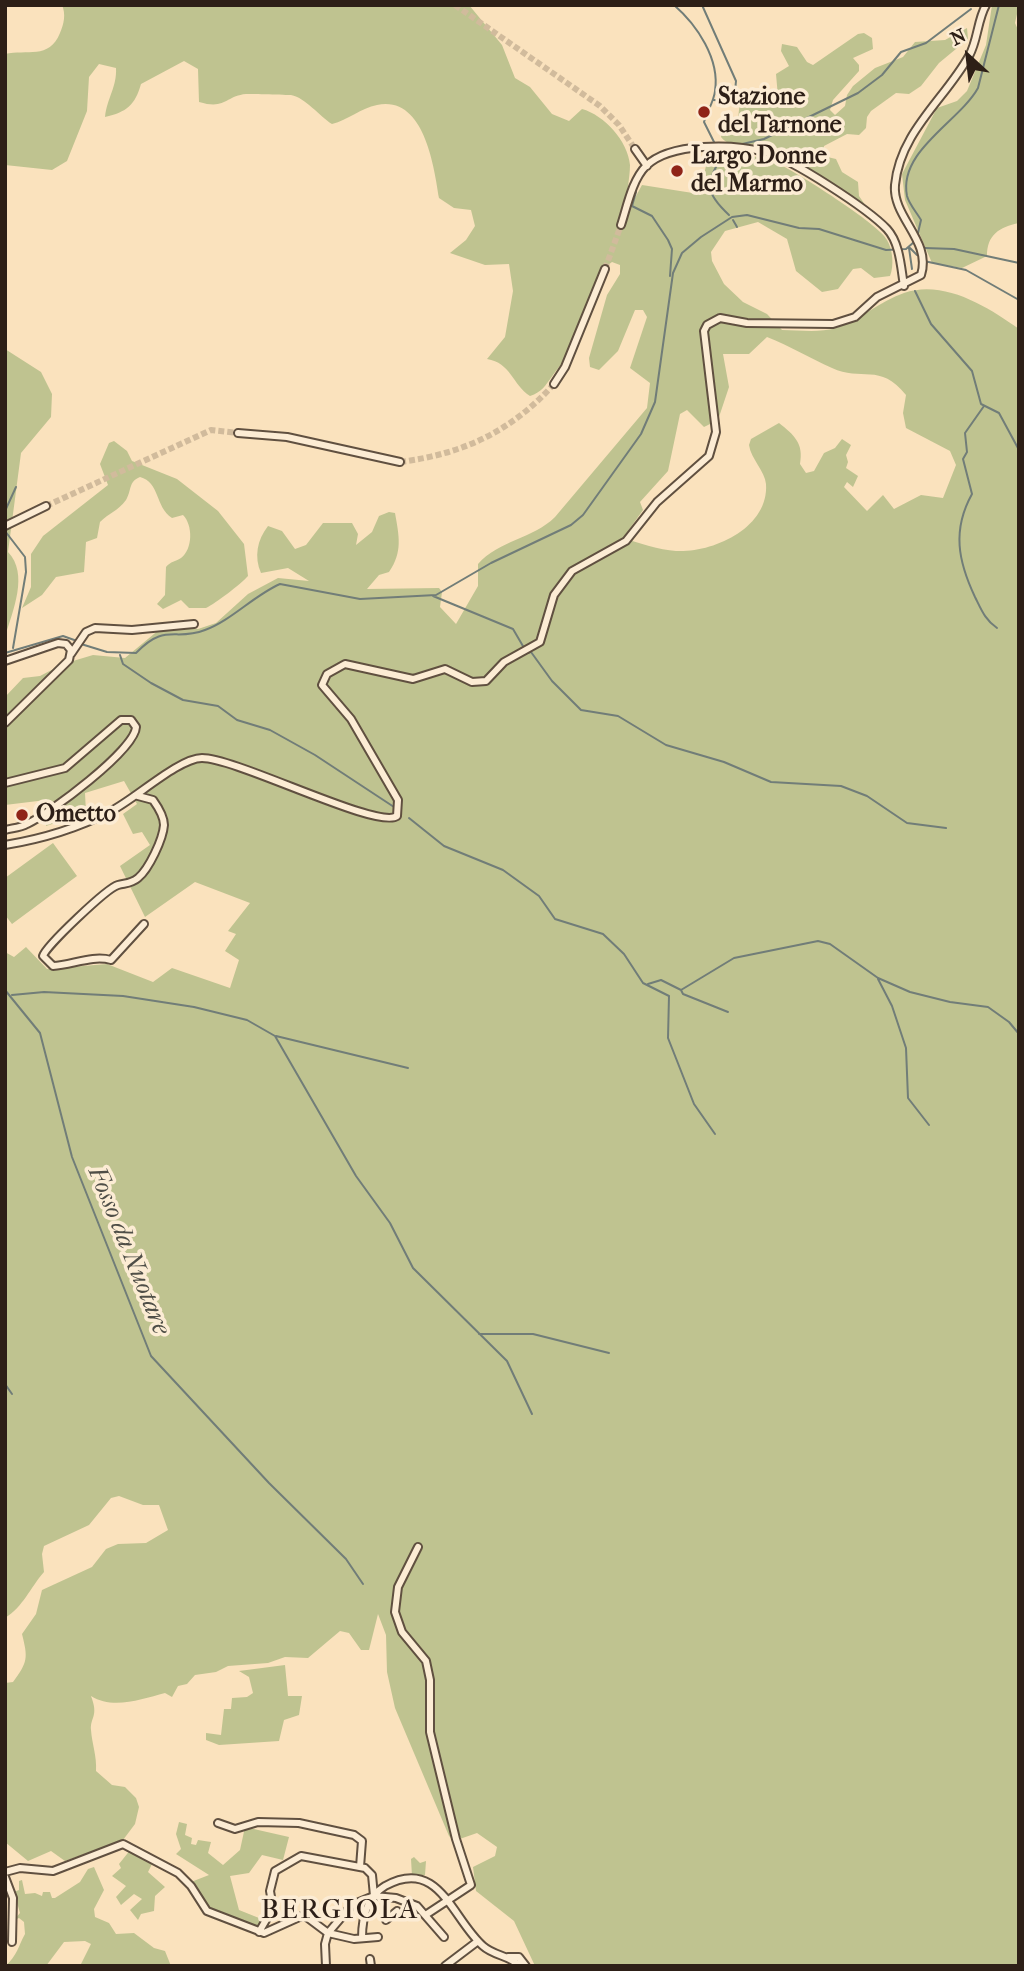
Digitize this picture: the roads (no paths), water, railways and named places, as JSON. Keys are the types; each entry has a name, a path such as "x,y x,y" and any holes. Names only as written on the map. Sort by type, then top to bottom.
{"street":[{"path":"5,845 77,826 138,796 177,769 200,758 286,784 309,796 393,820 400,811 398,800 351,719 322,685 327,674 345,664 413,679 445,669 472,682 486,681 503,662 540,642 554,595 572,571 626,541 657,502 709,456 716,432 705,331 710,322 720,318 747,323 833,324 855,317 877,297 904,286 922,271 919,244 896,195 897,171 920,121 943,95 971,52 979,17 986,5"},
{"path":"621,225 636,181 655,159 691,148 766,152 823,182 889,231 900,261 904,286"},
{"path":"635,149 647,166"},
{"path":"554,384 565,367 605,269"},
{"path":"238,433 287,437 400,462"},
{"path":"5,526 46,506"},
{"path":"5,723 69,660 83,638 95,628 132,630 194,624"},
{"path":"5,661 58,643 69,647 71,654"},
{"path":"5,783 65,768 121,720 131,720 136,727 133,739 102,769 29,824 5,830"},
{"path":"138,796 153,800 164,821 161,836 144,872 131,883 115,887 65,930 45,950 43,956 53,966 97,958 111,960 144,924"},
{"path":"418,1547 398,1587 395,1612 402,1632 426,1661 430,1681 430,1732 456,1839 471,1885 427,1914"},
{"path":"218,1823 235,1829 258,1822 299,1824 354,1835 362,1841 360,1867"},
{"path":"12,1942 13,1898 5,1874 15,1869 53,1871 116,1845 126,1845 178,1873 191,1886 207,1911 259,1932 268,1932 301,1914 311,1918 328,1933 354,1939 378,1937"},
{"path":"259,1932 272,1908 270,1891 278,1869 302,1856 360,1867 372,1875 374,1896 363,1919 362,1938"},
{"path":"328,1965 325,1944 328,1933 352,1905 374,1896 390,1884 420,1879 434,1884 478,1941 492,1952 508,1957 520,1966"},
{"path":"374,1896 399,1898 427,1914 444,1937"},
{"path":"386,1920 397,1911"},
{"path":"445,1966 478,1941"},
{"path":"508,1957 517,1956 526,1966"}],"waterway":[{"path":"674,5 691,22 705,44 714,67 714,95 704,122 715,144"},
{"path":"702,5 736,81 735,91 723,101 714,100"},
{"path":"917,237 921,220 907,196 907,180 912,165 920,151 958,113 978,88 999,5"},
{"path":"738,145 764,139 858,93 882,75 901,52 926,43 971,9"},
{"path":"724,151 710,184 714,198 729,215"},
{"path":"636,192 632,206 652,216 672,249 670,276"},
{"path":"81,644 107,652 136,653 163,635 194,633 215,626 280,584 360,599 436,595 491,563 571,525 583,515 641,434 655,402 673,273 682,253 701,237 732,217 747,215 799,228 819,229 886,250 906,249 914,242"},
{"path":"733,220 737,227"},
{"path":"909,248 912,269"},
{"path":"910,248 917,255"},
{"path":"925,248 954,249 1019,263"},
{"path":"924,261 966,270 1019,300"},
{"path":"915,291 931,324 972,371 981,404 999,413 1019,450"},
{"path":"984,406 965,433 967,452 963,459 972,494 962,520 960,546 961,558 975,597 986,618 997,628"},
{"path":"5,511 16,487"},
{"path":"5,531 25,557 26,572 13,648"},
{"path":"433,596 513,629 527,653 531,652 552,681 581,710 618,716 666,745 724,762 771,782 841,786 867,796 907,823 946,828"},
{"path":"5,653 63,636 77,641"},
{"path":"120,655 123,664 151,683 183,700 218,706 237,720 270,730 315,755 394,807"},
{"path":"409,818 444,846 503,870 539,896 555,919 603,934 624,954 643,983 669,996 668,1038 694,1104 715,1134"},
{"path":"681,990 734,958 818,941 830,944 878,978 910,992 950,1002 988,1007 1009,1022 1019,1034"},
{"path":"878,979 892,1006 906,1048 908,1098 929,1125"},
{"path":"648,984 661,980 681,990 683,994 728,1012"},
{"name":"Fosso da Nuotare","path":"5,990 40,1033 72,1157 151,1356 269,1483 346,1559 363,1584"},
{"path":"12,995 44,992 123,996 194,1007 247,1020 275,1036 356,1176 390,1223 413,1268 507,1361 532,1414"},
{"path":"276,1036 408,1068"},
{"path":"479,1334 533,1334 609,1353"},
{"path":"5,1384 12,1394"}],"tunnel":[{"path":"455,5 600,106 619,125 635,149"},
{"path":"605,269 621,225"},
{"path":"400,462 445,453 485,438 521,415 554,384"},
{"path":"46,506 211,430 238,433"}],"place":[{"name":"Stazione del Tarnone","path":"704,112"},
{"name":"Largo Donne del Marmo","path":"677,171"},
{"name":"Ometto","path":"22,815"}],"district":[{"name":"BERGIOLA","path":"340,1911"}]}
